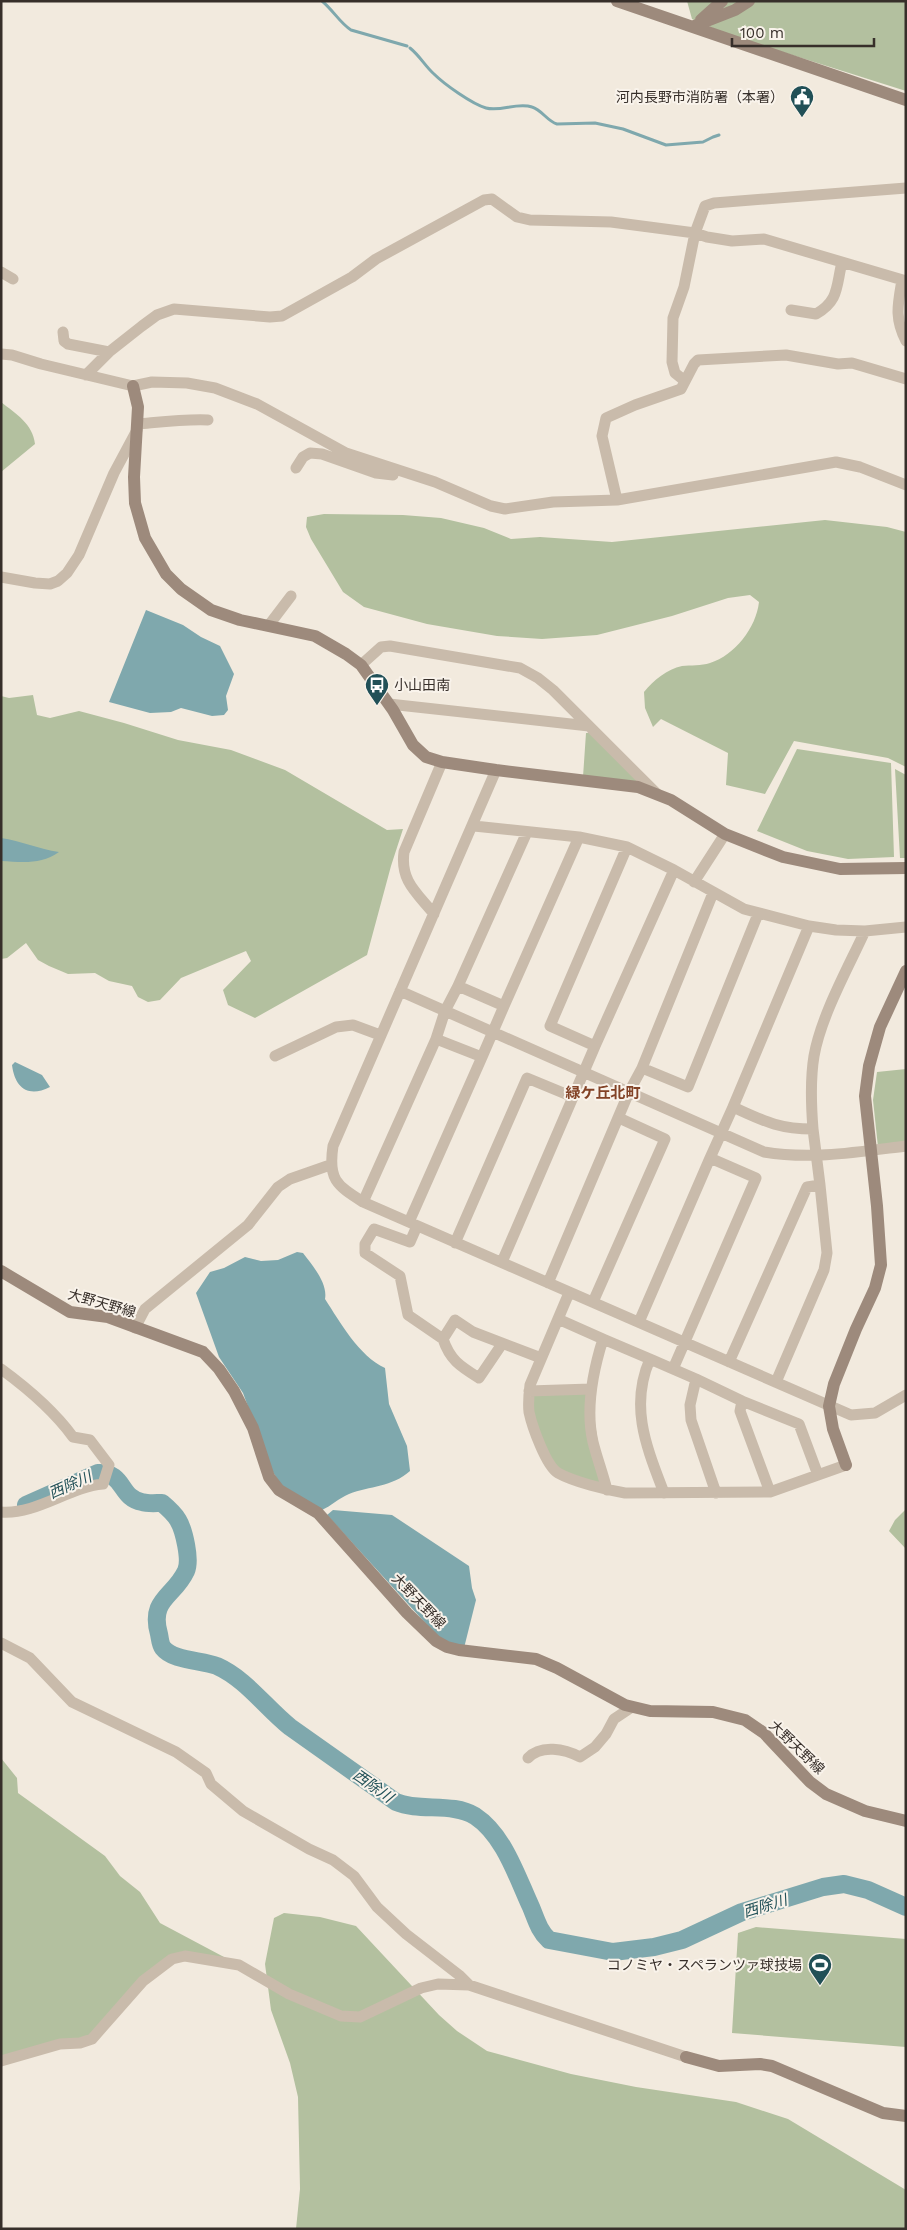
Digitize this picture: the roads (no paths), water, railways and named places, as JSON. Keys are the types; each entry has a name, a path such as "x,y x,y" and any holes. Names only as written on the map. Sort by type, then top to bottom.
{"street":[{"path":"617,1 906,100"},
{"path":"694,26 722,1"},
{"path":"694,26 735,10 749,1"},
{"path":"685,381 675,373 672,362 673,318 684,287 695,233 705,206 714,203 906,188"},
{"path":"86,375 109,352 158,315 174,309 270,317 282,316 352,277 376,259 484,200 492,199 517,217 530,220 610,222 695,233 707,238 732,241 764,239 904,280 897,313 899,327 906,340"},
{"path":"791,310 816,314 829,306 833,299 842,262"},
{"path":"1,272 13,279"},
{"path":"63,332 64,340 68,344 109,352"},
{"path":"1,348 7,354 133,386 152,382 187,383 215,388 257,404 346,452 443,486 491,506 505,509 553,502 617,500 836,462 860,467 906,485"},
{"path":"617,500 602,436 606,418 635,404 681,389 698,360 767,355 806,357 838,364 852,363 906,380"},
{"path":"133,386 138,407 134,477 135,503 145,538 163,568 181,589 212,610 240,620 315,636 334,645 361,665 389,704 413,745 426,757 442,762 496,770 638,787 671,800 725,834 783,857 840,869 906,868"},
{"path":"138,426 176,422 186,419 208,420"},
{"path":"1,577 35,584 50,584 58,581 67,573 79,555 114,474 138,426"},
{"path":"296,468 303,457 310,453 322,454 376,473 382,472 430,486 443,486"},
{"path":"269,625 291,596"},
{"path":"361,665 381,647 390,646 520,668 538,678 553,690 615,754 658,794"},
{"path":"389,704 589,726"},
{"path":"434,914 408,883 402,863 404,852 442,762"},
{"path":"496,770 474,826 380,1035 333,1146 330,1165 341,1188 363,1202 455,1243 851,1415 875,1413 906,1395"},
{"path":"474,826 579,837 627,847 674,870 744,909 809,926 836,930 865,931 906,927"},
{"path":"363,1202 436,1039 445,1011 527,832"},
{"path":"694,882 725,834"},
{"path":"502,1344 479,1378 457,1364 447,1350 443,1338 408,1315 400,1276 365,1253 364,1244 374,1229 410,1242 413,1224 482,1058 579,837"},
{"path":"594,1046 550,1026 627,847"},
{"path":"502,1262 594,1046 674,870"},
{"path":"548,1283 629,1092 642,1068 713,893"},
{"path":"642,1068 688,1087 758,914"},
{"path":"639,1322 733,1107 809,926"},
{"path":"776,1382 824,1270 827,1253 810,1088 814,1055 822,1025 865,931"},
{"path":"569,1293 529,1391 531,1420 548,1463 557,1473 607,1490 625,1493 770,1492 846,1465 833,1429 829,1406 834,1384 875,1288 881,1265 877,1206 865,1096 869,1066 880,1027 906,971"},
{"path":"458,986 504,1006"},
{"path":"400,991 764,1152 793,1156 818,1156 906,1146"},
{"path":"275,1056 336,1027 352,1025 380,1035"},
{"path":"436,1039 482,1058"},
{"path":"455,1243 527,1078 573,1097"},
{"path":"733,1107 769,1123 790,1129 813,1129"},
{"path":"593,1302 665,1139 618,1118"},
{"path":"673,1369 756,1178 710,1158"},
{"path":"135,1328 145,1309 248,1225 278,1186 290,1178 330,1165"},
{"path":"730,1362 807,1187 820,1185"},
{"name":"大野天野線","path":"1,1270 70,1312 108,1318 202,1352 219,1369 234,1391 253,1428 269,1477 279,1490 318,1513 407,1613 436,1641 447,1647 459,1650 536,1659 632,1707 650,1711 713,1712 745,1720 764,1733 810,1782 826,1794 865,1811 906,1821"},
{"path":"558,1319 742,1401 799,1424 818,1475"},
{"path":"443,1338 456,1320 473,1332 541,1358"},
{"path":"603,1339 596,1360 590,1418 593,1441 607,1490"},
{"path":"650,1359 642,1385 640,1411 643,1438 664,1493"},
{"path":"1,1369 46,1407 73,1437 90,1440 107,1471 104,1484 41,1503 29,1510 1,1512"},
{"path":"696,1379 690,1404 691,1420 716,1493"},
{"path":"529,1391 592,1389"},
{"path":"742,1401 740,1411 770,1492"},
{"path":"1,1642 30,1658 72,1702 176,1752 206,1773 210,1784 243,1811 309,1849 333,1860 354,1876 377,1907 406,1934 469,1985"},
{"path":"528,1758 534,1751 542,1750 568,1751 580,1757 595,1747 606,1734 614,1719 632,1707"},
{"path":"1,2061 60,2044 80,2043 92,2039 144,1981 172,1959 185,1956 239,1965 289,1994 341,2016 360,2017 421,1988 438,1984 469,1985 686,2057 719,2066 760,2064 772,2066 882,2113 906,2116"}],"water":[{"path":"146,610 183,625 201,637 220,646 234,674 226,696 228,710 224,715 212,716 181,708 171,712 150,713 109,702"},
{"path":"1,838 59,852 38,861 1,861"},
{"path":"15,1062 42,1075 50,1087 35,1091 24,1089 16,1080 12,1065"},
{"path":"297,1252 303,1253 318,1274 324,1287 325,1299 351,1338 376,1363 385,1368 389,1404 407,1446 410,1471 396,1480 349,1494 322,1510 281,1485 271,1469 243,1393 219,1357 196,1293 210,1272 224,1268 245,1257 261,1261 278,1260"},
{"path":"333,1510 392,1515 469,1566 476,1600 464,1648 439,1638 327,1515"}],"waterway":[{"path":"322,1 351,30 407,46"},
{"path":"410,48 444,83 466,98 486,108 532,107 557,124 595,123 623,129 666,145 703,142 719,135"},
{"name":"西除川","path":"26,1505 98,1473 113,1477 129,1496 135,1500 147,1503 162,1503 178,1520 186,1545 188,1560 186,1571 181,1580 164,1599 157,1613 157,1622 163,1648 174,1655 188,1660 217,1666 237,1678 290,1727 396,1802 405,1805 456,1809 475,1816 485,1824 502,1845 515,1870 538,1925 549,1940 613,1952 654,1947 682,1940 742,1912 823,1887 844,1884 868,1890 906,1907"}],"place":[{"name":"河内長野市消防署（本署）","path":"802,118"},
{"name":"小山田南","path":"377,706"},
{"name":"コノミヤ・スペランツァ球技場","path":"820,1986"}],"district":[{"name":"緑ケ丘北町","path":"603,1093"}]}
